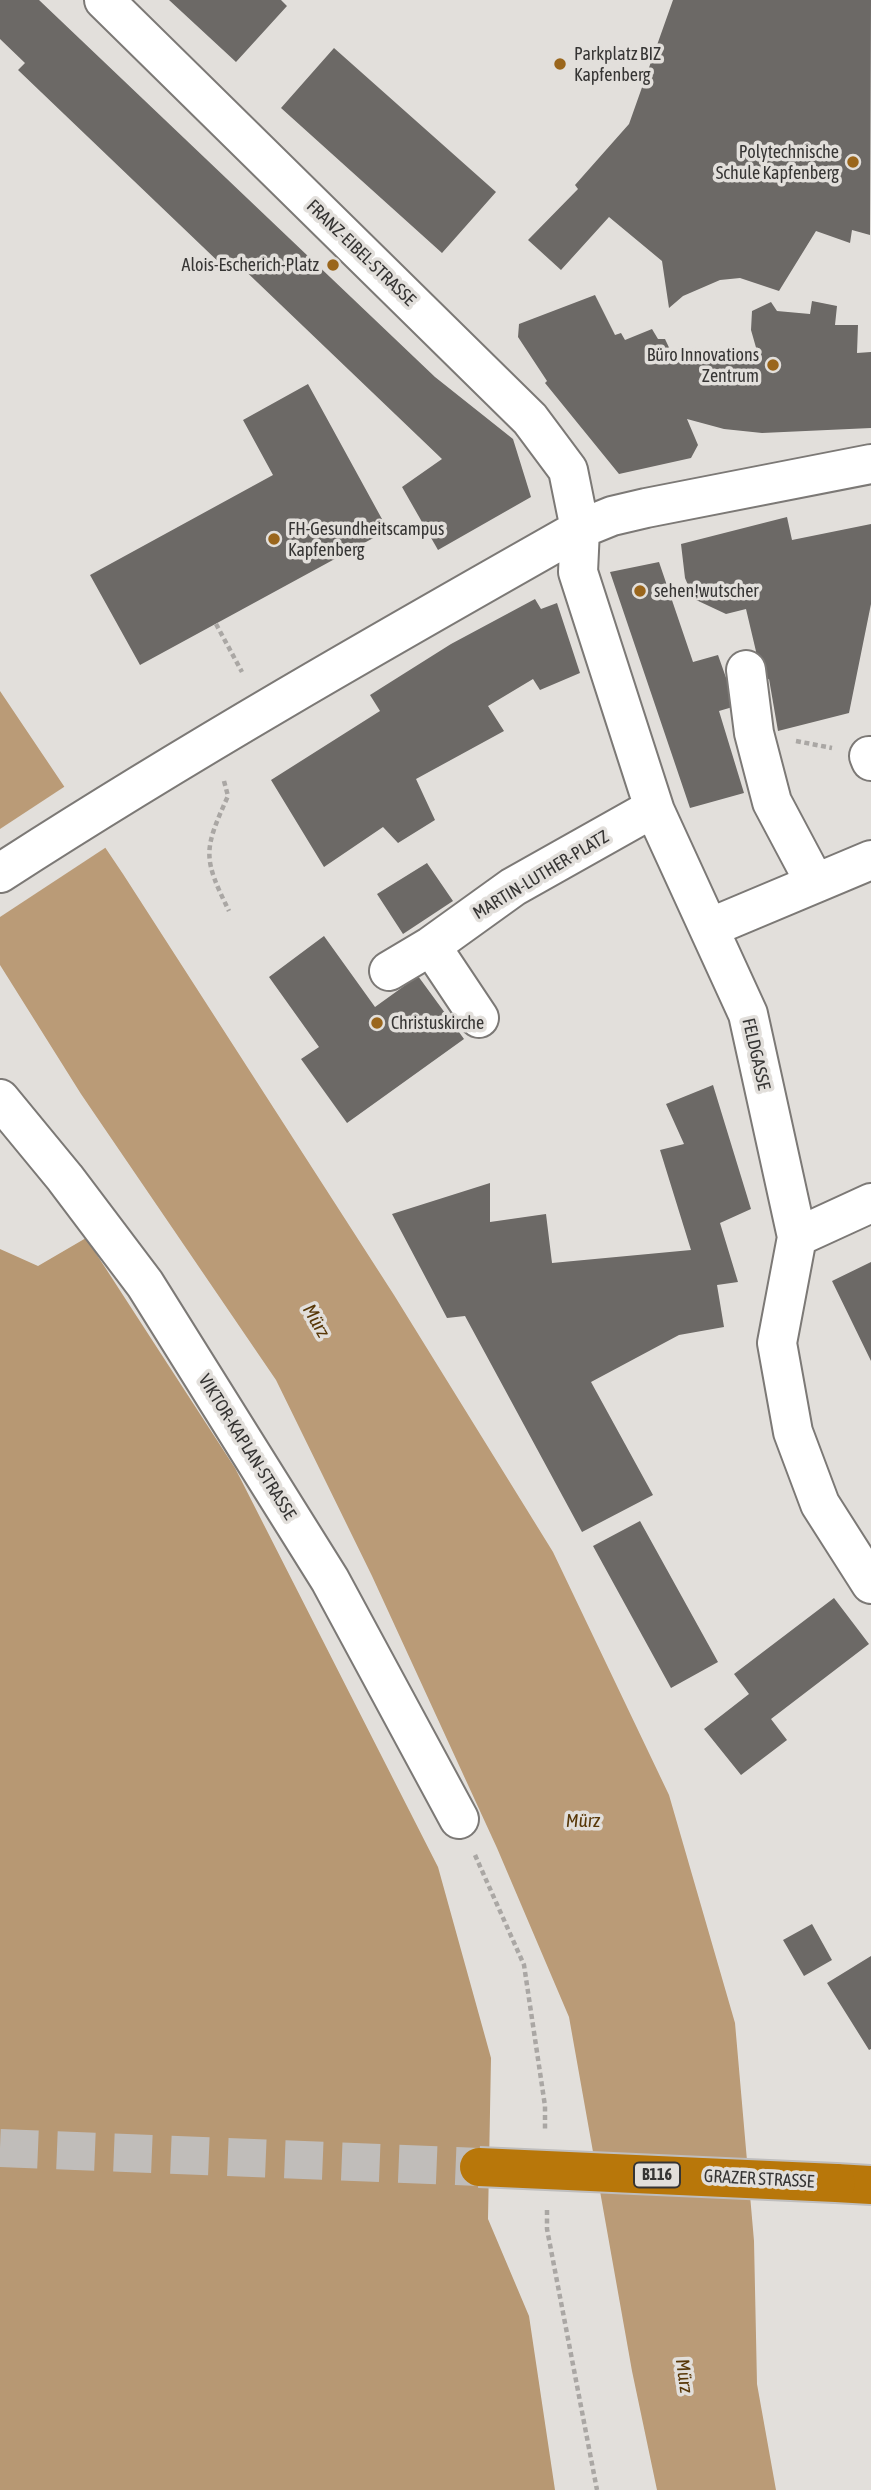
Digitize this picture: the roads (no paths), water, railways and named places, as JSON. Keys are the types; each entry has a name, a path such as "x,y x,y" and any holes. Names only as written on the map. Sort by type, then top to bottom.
{"highway":[{"name":"GRAZER STRASSE","path":"479,2167 854,2184"}],"street":[{"name":"FRANZ-EIBEL-STRASSE","path":"104,0 530,419 568,470 580,529"},
{"path":"0,873 117,798 311,681 580,529 646,508 851,465 871,464"},
{"name":"FELDGASSE","path":"580,529 578,572 655,811 748,1014 797,1237 777,1343 793,1432 820,1504 871,1584"},
{"path":"746,670 754,733 772,802 815,883"},
{"name":"MARTIN-LUTHER-PLATZ","path":"389,971 430,946 513,887 641,815 655,811"},
{"path":"709,928 871,860"},
{"path":"430,946 479,1018"},
{"name":"VIKTOR-KAPLAN-STRASSE","path":"0,1099 65,1178 152,1296 330,1580 458,1819"},
{"path":"797,1237 871,1203"}],"water":[{"name":"Mürz","path":"0,691 123,874 394,1295 553,1552 669,1795 735,2023 754,2241 757,2384 776,2490 657,2490 632,2371 569,2017 497,1848 372,1576 276,1380 81,1094 0,965"}],"tunnel":[{"path":"0,2148 479,2167"}],"place":[{"name":"Parkplatz BIZ Kapfenberg","path":"560,64"},
{"name":"Polytechnische Schule Kapfenberg","path":"853,162"},
{"name":"Alois-Escherich-Platz","path":"333,265"},
{"name":"Büro Innovations Zentrum","path":"773,365"},
{"name":"FH-Gesundheitscampus Kapfenberg","path":"274,539"},
{"name":"sehen!wutscher","path":"640,591"},
{"name":"Christuskirche","path":"377,1023"}]}
